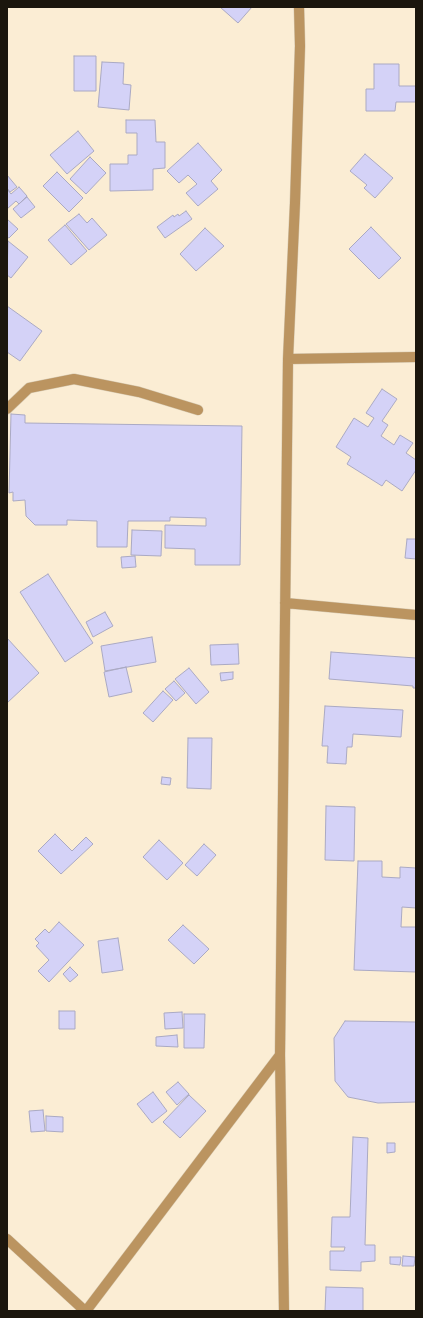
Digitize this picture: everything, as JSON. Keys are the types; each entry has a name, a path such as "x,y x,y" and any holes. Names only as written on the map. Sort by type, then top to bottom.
{"street":[{"path":"284,1311 280,1055 285,603 288,359 296,188 300,46 299,7"},
{"path":"288,359 416,357"},
{"path":"7,409 29,388 74,379 139,392 198,410"},
{"path":"285,603 416,615"},
{"path":"7,1239 85,1311 280,1055"}],"building":[{"path":"220,7 252,7 238,23"},
{"path":"74,56 96,56 96,91 74,91"},
{"path":"102,62 124,63 123,84 131,85 129,110 98,107"},
{"path":"374,64 399,64 399,86 416,86 416,102 396,102 395,111 366,111 366,89 374,89"},
{"path":"126,120 155,120 156,142 165,142 165,168 153,169 153,190 110,191 110,164 128,164 128,155 137,155 137,133 126,133"},
{"path":"78,131 94,151 67,174 50,155"},
{"path":"198,143 222,170 211,181 218,189 198,206 186,193 197,184 188,175 179,183 167,171"},
{"path":"365,154 393,178 375,198 364,188 367,185 350,171"},
{"path":"90,157 106,173 86,194 70,179"},
{"path":"57,172 83,198 69,212 43,186"},
{"path":"7,175 17,187 10,192 7,188"},
{"path":"19,187 27,196 19,204 16,201 7,209 7,189 11,194"},
{"path":"27,197 35,207 21,218 13,209"},
{"path":"186,211 192,219 165,238 157,227 173,215 174,217 178,214 179,216"},
{"path":"79,214 87,223 92,218 107,235 89,250 66,224"},
{"path":"7,219 18,229 9,238 7,237"},
{"path":"65,225 87,251 71,265 48,240"},
{"path":"371,227 401,258 379,279 349,249"},
{"path":"205,228 224,246 196,271 180,254"},
{"path":"8,241 28,257 11,278 7,275"},
{"path":"7,306 42,331 20,361 7,352"},
{"path":"382,389 397,399 382,421 388,425 381,436 394,445 400,435 413,443 406,453 416,460 416,470 402,491 386,480 382,486 347,464 351,457 336,447 354,418 368,427 374,418 366,413"},
{"path":"11,414 25,415 25,423 242,426 240,565 195,565 195,549 165,548 165,525 206,526 206,518 170,517 170,521 128,521 127,547 97,547 97,521 67,520 67,525 35,525 26,516 25,500 13,501 13,492 9,493"},
{"path":"132,530 162,531 161,556 131,555"},
{"path":"407,539 416,539 416,559 405,558"},
{"path":"135,556 136,567 122,568 121,557"},
{"path":"48,574 93,643 65,662 20,592"},
{"path":"105,612 113,626 93,637 86,622"},
{"path":"152,637 156,662 105,671 101,646"},
{"path":"7,638 39,673 7,703"},
{"path":"238,644 239,664 211,665 210,645"},
{"path":"331,652 416,658 416,688 413,688 413,686 329,679"},
{"path":"126,667 132,692 109,697 104,672"},
{"path":"189,668 209,692 196,704 175,679"},
{"path":"233,672 233,679 221,681 220,673"},
{"path":"174,681 185,693 176,701 165,689"},
{"path":"163,691 173,700 153,722 143,713"},
{"path":"325,706 403,710 401,737 353,734 352,747 347,747 346,764 327,763 328,746 322,746"},
{"path":"188,738 212,738 211,789 187,788"},
{"path":"162,777 171,778 170,785 161,784"},
{"path":"326,806 355,807 354,861 325,860"},
{"path":"55,834 72,851 86,837 93,844 61,874 38,851"},
{"path":"159,840 183,863 167,880 143,857"},
{"path":"204,844 216,855 197,876 185,865"},
{"path":"358,861 382,861 382,877 400,878 400,867 416,868 416,908 402,907 401,927 416,927 416,972 354,970"},
{"path":"59,922 84,945 49,982 38,971 49,960 36,946 39,943 35,939 45,929 49,933"},
{"path":"183,925 209,949 194,964 168,940"},
{"path":"118,938 123,970 102,973 98,941"},
{"path":"70,967 78,975 70,982 63,974"},
{"path":"59,1011 75,1011 75,1029 59,1029"},
{"path":"182,1012 183,1028 165,1029 164,1013"},
{"path":"184,1014 205,1014 204,1048 184,1048"},
{"path":"345,1021 416,1022 416,1102 378,1103 348,1097 335,1081 334,1038"},
{"path":"177,1035 178,1047 156,1046 156,1037"},
{"path":"178,1082 189,1094 177,1105 166,1092"},
{"path":"153,1092 167,1111 152,1123 137,1104"},
{"path":"189,1095 206,1111 180,1138 163,1122"},
{"path":"43,1110 45,1131 31,1132 29,1111"},
{"path":"46,1116 63,1117 63,1132 46,1131"},
{"path":"353,1137 368,1138 365,1245 375,1245 375,1261 361,1262 361,1271 330,1270 330,1251 344,1251 345,1247 331,1247 332,1217 350,1217"},
{"path":"387,1143 395,1143 395,1152 387,1153"},
{"path":"403,1256 415,1257 414,1266 402,1266"},
{"path":"390,1257 401,1257 400,1265 390,1264"},
{"path":"326,1287 363,1288 363,1311 325,1311"}]}
